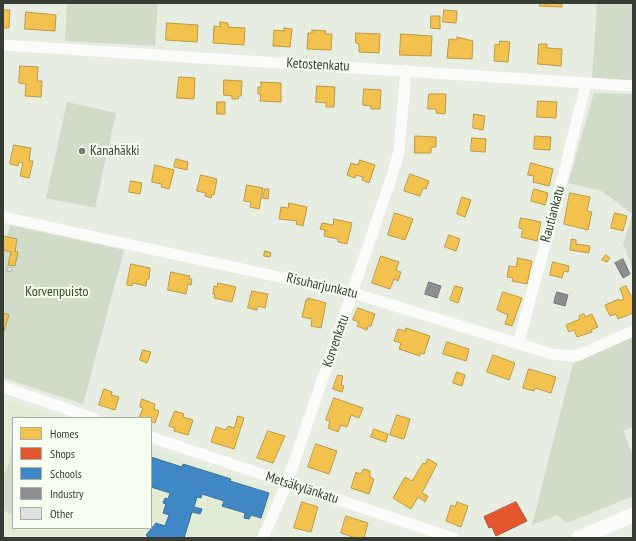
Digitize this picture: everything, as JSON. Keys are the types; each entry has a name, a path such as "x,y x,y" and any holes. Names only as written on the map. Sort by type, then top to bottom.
{"main road":[{"path":"579,538 633,515"}],"street":[{"name":"Ketostenkatu","path":"3,45 406,70 586,84 633,86"},
{"name":"Korvenkatu","path":"263,538 287,483 353,293 399,151 406,70"},
{"name":"Rautiankatu","path":"518,344 555,208 586,84"},
{"name":"Risuharjunkatu","path":"3,217 353,293 552,354 570,356 580,355 633,331"},
{"path":"3,387 91,417"},
{"name":"Metsäkylänkatu","path":"152,437 452,538"}],"shaded area":[{"path":"3,399 57,417 12,417 12,529 152,529 152,449 272,490 261,530 256,538 3,538"}],"green space":[{"path":"67,3 158,3 155,46 65,41"},
{"path":"597,3 633,3 633,80 592,79"},
{"path":"594,93 633,94 633,269 623,244 632,214 602,191 568,183"},
{"name":"Kanahäkki","path":"67,102 116,113 95,208 46,198"},
{"name":"Korvenpuisto","path":"10,225 124,250 83,404 3,378 3,249"},
{"path":"633,336 633,427 623,431 633,455 633,496 567,523 557,515 532,525 573,364"},
{"path":"12,440 12,515 3,509 3,476 9,464"}],"building: Homes":[{"path":"540,3 562,3 562,7 540,6"},
{"path":"3,10 10,10 9,28 3,28"},
{"path":"444,10 457,11 456,23 443,22"},
{"path":"26,12 56,15 55,31 25,29"},
{"path":"431,16 440,16 440,29 431,28"},
{"path":"220,22 228,23 228,27 245,28 244,45 213,43 214,26 220,27"},
{"path":"167,23 198,25 197,42 166,40"},
{"path":"284,28 292,29 290,47 273,46 274,30 284,31"},
{"path":"312,30 326,31 325,34 332,34 331,50 307,49 308,33 312,33"},
{"path":"356,33 380,34 379,53 359,52 359,44 356,43"},
{"path":"401,34 432,36 431,56 400,55"},
{"path":"457,37 473,41 472,59 447,58 449,39 457,40"},
{"path":"500,41 510,42 508,62 494,61 495,44 499,45"},
{"path":"539,44 547,44 547,48 562,49 561,66 538,64"},
{"path":"20,66 38,67 37,81 42,81 41,97 25,96 26,84 19,83"},
{"path":"179,77 195,78 194,99 177,98"},
{"path":"224,80 242,81 241,96 239,96 238,99 232,99 232,96 224,95"},
{"path":"261,82 281,83 281,102 260,101 261,94 258,94 258,87 261,87"},
{"path":"317,86 335,87 334,107 326,107 326,103 316,102"},
{"path":"364,89 381,90 380,109 371,109 371,106 363,105"},
{"path":"429,94 446,94 445,114 436,113 436,109 428,109"},
{"path":"538,101 557,102 556,118 537,117"},
{"path":"217,102 225,102 225,114 217,114"},
{"path":"474,114 485,116 483,130 473,128"},
{"path":"415,136 436,137 436,147 431,147 431,153 415,153"},
{"path":"535,136 551,137 550,150 534,149"},
{"path":"472,138 486,139 485,152 471,151"},
{"path":"14,145 31,148 29,161 33,161 29,178 20,176 23,163 19,162 18,166 10,164"},
{"path":"176,159 188,162 187,170 174,167"},
{"path":"360,160 375,165 369,183 362,180 363,177 356,175 355,178 347,175 351,163 358,165"},
{"path":"531,163 553,169 549,186 533,182 534,176 528,175"},
{"path":"155,165 174,170 169,189 161,187 162,184 152,182"},
{"path":"410,174 429,181 426,189 423,188 420,196 404,191"},
{"path":"201,175 217,179 214,195 212,195 211,198 205,196 206,193 197,191"},
{"path":"131,181 142,183 140,194 129,192"},
{"path":"247,185 263,188 259,209 250,207 251,202 244,201"},
{"path":"265,189 269,189 268,199 263,198"},
{"path":"534,189 548,193 545,205 531,201"},
{"path":"570,193 590,197 587,211 592,212 588,230 564,224"},
{"path":"462,197 471,200 465,217 457,214"},
{"path":"289,203 307,207 303,226 296,224 297,221 279,219 281,207 288,208"},
{"path":"395,213 413,219 405,240 388,235"},
{"path":"615,213 627,216 623,231 611,228"},
{"path":"521,218 541,222 537,241 521,237 523,229 519,228"},
{"path":"334,219 352,223 347,244 338,242 338,239 324,236 325,230 320,229 322,223 333,225"},
{"path":"449,235 460,239 456,251 445,247"},
{"path":"3,236 17,239 15,252 18,252 15,266 8,265 11,252 3,250"},
{"path":"572,239 576,240 576,244 590,246 589,253 570,250"},
{"path":"265,251 271,253 270,257 264,256"},
{"path":"606,255 610,258 607,262 602,260"},
{"path":"381,256 399,262 396,270 401,272 398,281 394,279 390,289 372,283"},
{"path":"518,258 532,261 527,284 512,281 513,278 507,277 509,266 516,267"},
{"path":"553,262 569,266 568,272 564,271 562,278 550,275"},
{"path":"131,264 150,268 149,279 147,279 146,286 133,283 132,286 127,285"},
{"path":"171,272 190,276 189,279 192,279 191,285 188,284 186,294 168,290"},
{"path":"218,283 236,287 232,302 214,298 214,286 217,287"},
{"path":"455,286 463,288 458,303 450,300"},
{"path":"626,286 631,296 633,296 633,313 618,319 616,314 610,316 605,305 619,299 619,301 624,299 620,289"},
{"path":"252,291 268,294 265,308 258,306 257,310 248,308"},
{"path":"503,292 522,298 512,326 505,324 508,315 497,310"},
{"path":"308,298 326,303 321,328 311,326 312,319 302,317 306,300 308,300"},
{"path":"358,308 375,314 371,326 368,326 367,330 357,326 359,322 353,320"},
{"path":"3,313 9,315 4,331 3,330"},
{"path":"584,314 585,317 592,314 598,327 591,330 592,332 577,337 574,330 569,332 566,325 580,319 579,316"},
{"path":"406,328 430,336 424,354 421,353 420,356 399,349 401,343 394,341 398,329 405,331"},
{"path":"447,342 469,349 466,361 443,354"},
{"path":"143,350 151,352 147,363 140,360"},
{"path":"493,355 515,363 509,380 487,372"},
{"path":"529,369 556,377 551,393 535,388 534,391 523,388"},
{"path":"457,372 465,375 462,386 453,383"},
{"path":"338,375 343,376 341,385 344,386 342,392 333,389"},
{"path":"104,389 112,392 111,395 119,397 115,410 99,405"},
{"path":"334,398 363,408 359,418 351,415 347,427 341,425 338,432 328,428 330,421 326,420"},
{"path":"142,399 155,404 154,409 159,411 155,423 152,422 152,417 139,417 143,408 140,407"},
{"path":"175,411 184,414 183,417 193,420 188,435 174,431 175,428 169,426"},
{"path":"397,415 410,419 404,439 390,435"},
{"path":"238,416 244,418 234,449 211,442 216,427 226,430 228,426 234,428"},
{"path":"374,429 388,434 386,442 371,437"},
{"path":"268,431 285,436 273,463 257,458"},
{"path":"316,444 337,451 329,474 308,467"},
{"path":"428,459 437,464 422,493 428,496 425,502 418,497 411,509 393,498 405,477 412,481 423,463 425,464"},
{"path":"364,469 370,471 370,477 374,479 369,494 351,488 356,472 360,474"},
{"path":"302,502 318,507 311,532 294,528"},
{"path":"457,502 468,506 461,527 446,521 451,505 455,507"},
{"path":"346,516 368,523 364,538 356,538 341,533"}],"building: Shops":[{"path":"516,502 527,521 496,536 492,527 489,528 484,517"}],"building: Schools":[{"path":"152,457 182,467 183,464 269,493 261,518 251,515 249,519 244,518 245,513 222,506 224,501 202,494 201,498 197,497 194,507 202,509 200,514 192,512 184,538 149,538 146,535 156,523 165,526 169,515 163,513 166,504 163,503 165,498 168,499 170,493 152,487"}],"building: Industry":[{"path":"623,259 630,274 623,278 615,263"},
{"path":"429,282 441,286 437,298 425,294"},
{"path":"557,292 568,295 565,306 554,303"}],"building: Other":[{"path":"8,267 12,268 11,272 7,271"}],"place":[{"name":"Kanahäkki","path":"82,151"}]}
